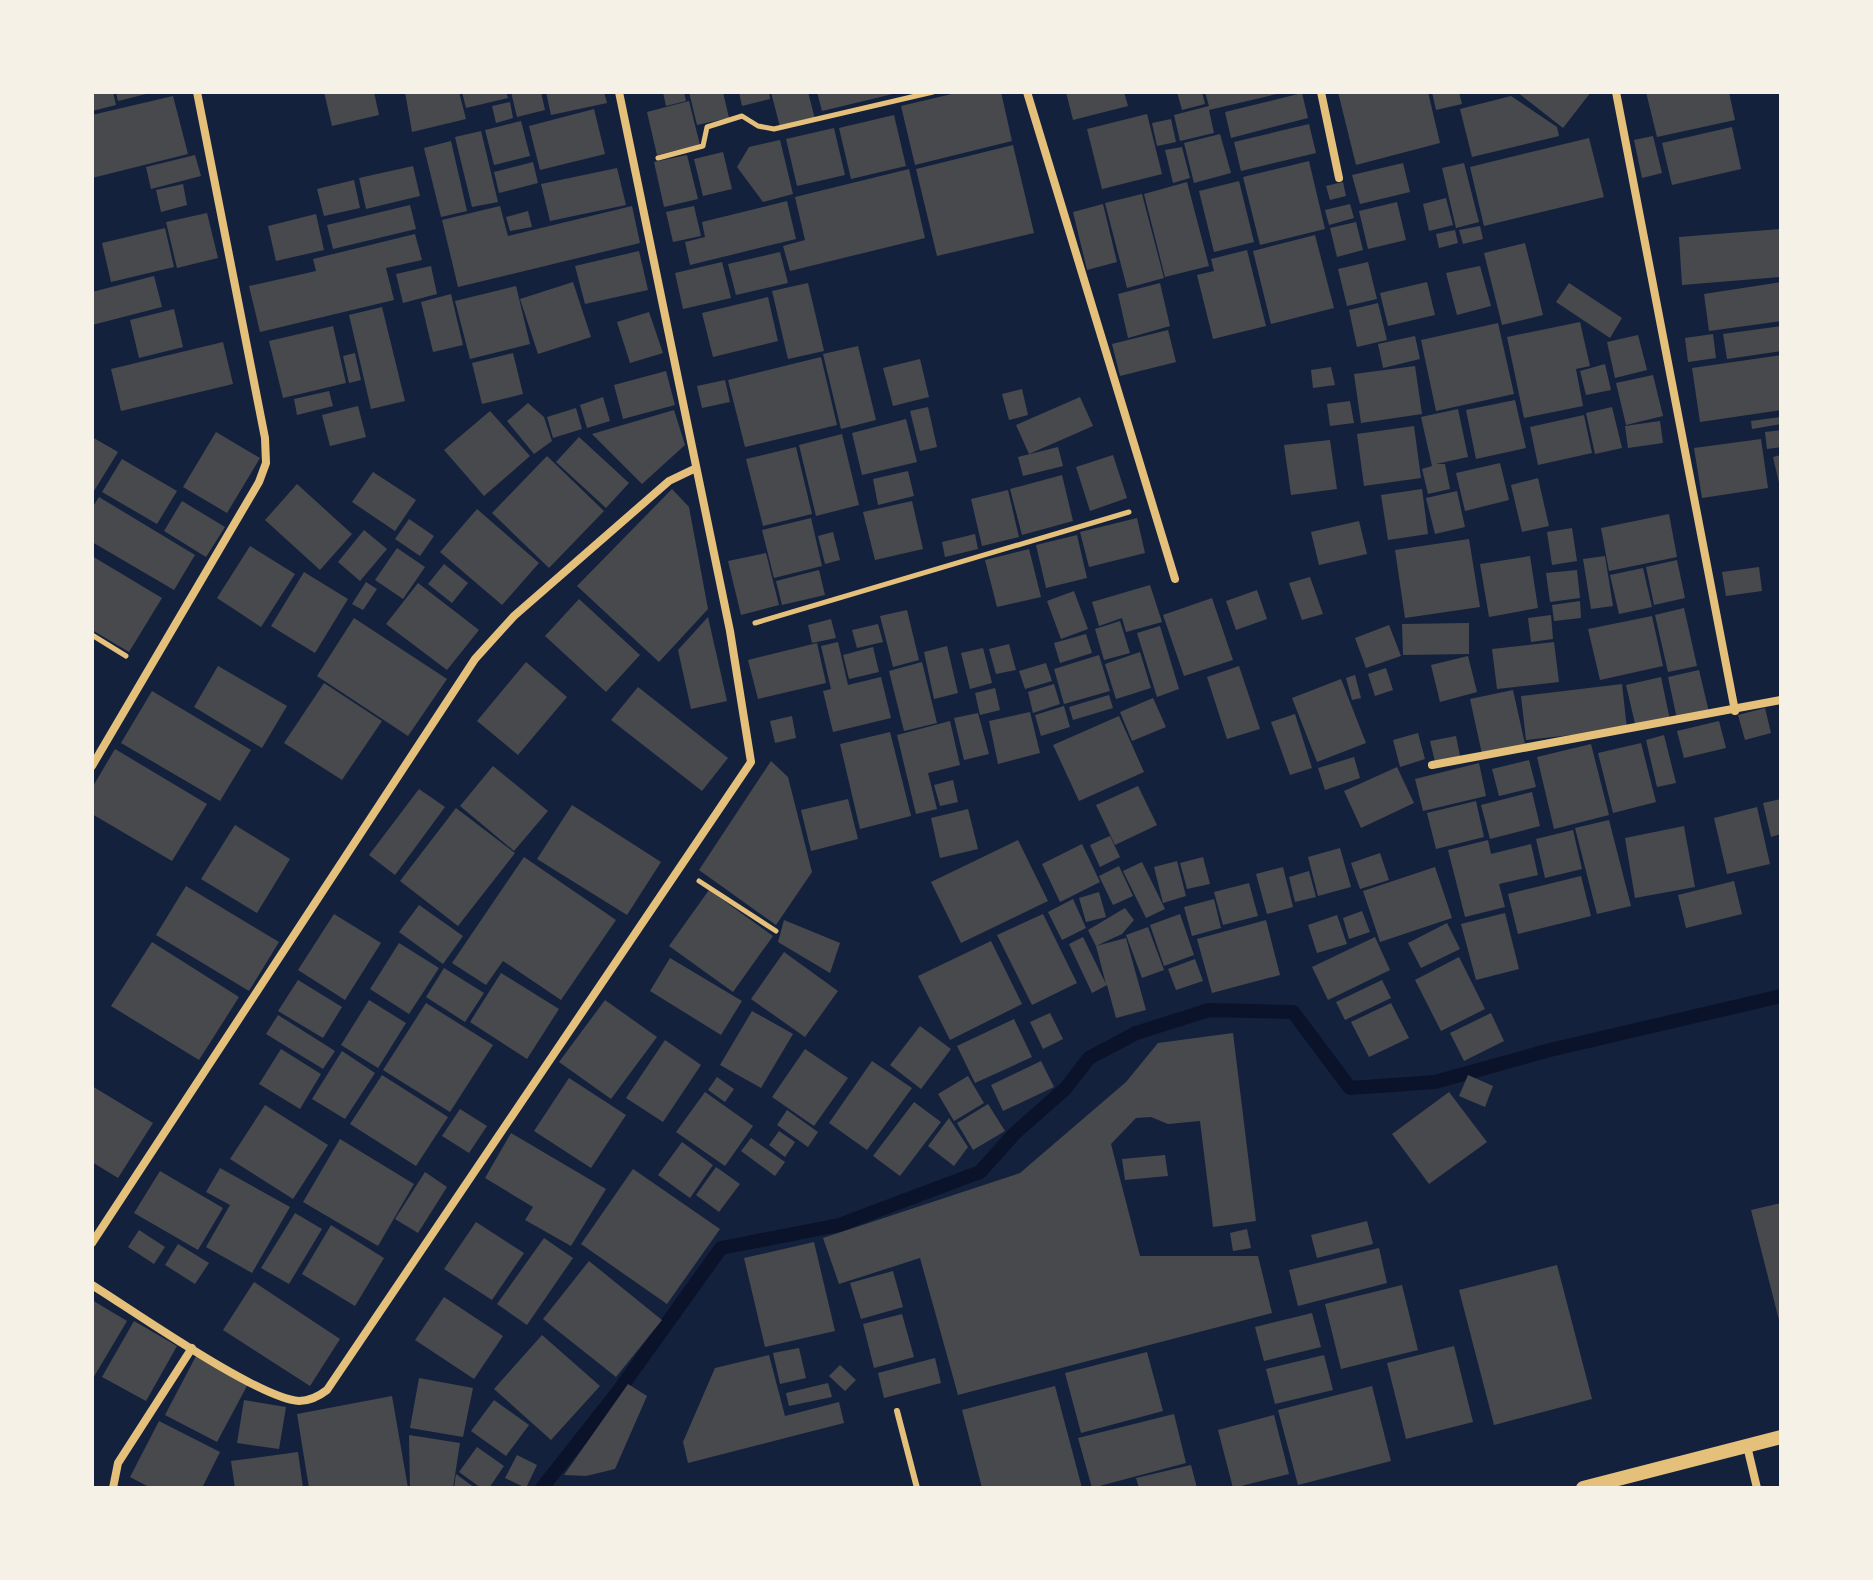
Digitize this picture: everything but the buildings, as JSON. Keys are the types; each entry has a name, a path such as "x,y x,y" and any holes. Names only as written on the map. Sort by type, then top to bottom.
{"street":[{"path":"92,766 259,482 266,463 265,438 197,92"},
{"path":"92,1285 192,1348 283,1397 298,1401 316,1399 327,1390 751,762 730,631 694,469 636,164 619,92"},
{"path":"1027,92 1175,579"},
{"path":"1321,92 1339,178"},
{"path":"1616,92 1735,711"},
{"path":"92,1243 475,659 526,605 669,481 694,469"},
{"path":"1432,765 1781,700"},
{"path":"113,1488 118,1463 192,1348"},
{"path":"1583,1488 1781,1437"},
{"path":"1747,1446 1757,1488"}],"lane":[{"path":"897,1411 917,1488"}],"path":[{"path":"636,164 703,146 707,127 742,116 758,126 774,129 933,92"},
{"path":"730,631 1153,505"},
{"path":"92,635 150,671"},
{"path":"678,867 776,931"}],"waterway":[{"path":"542,1488 620,1389 721,1248 839,1225 980,1172 1015,1133 1065,1089 1089,1058 1136,1033 1209,1010 1293,1012 1350,1088 1435,1082 1550,1050 1781,996"}]}
